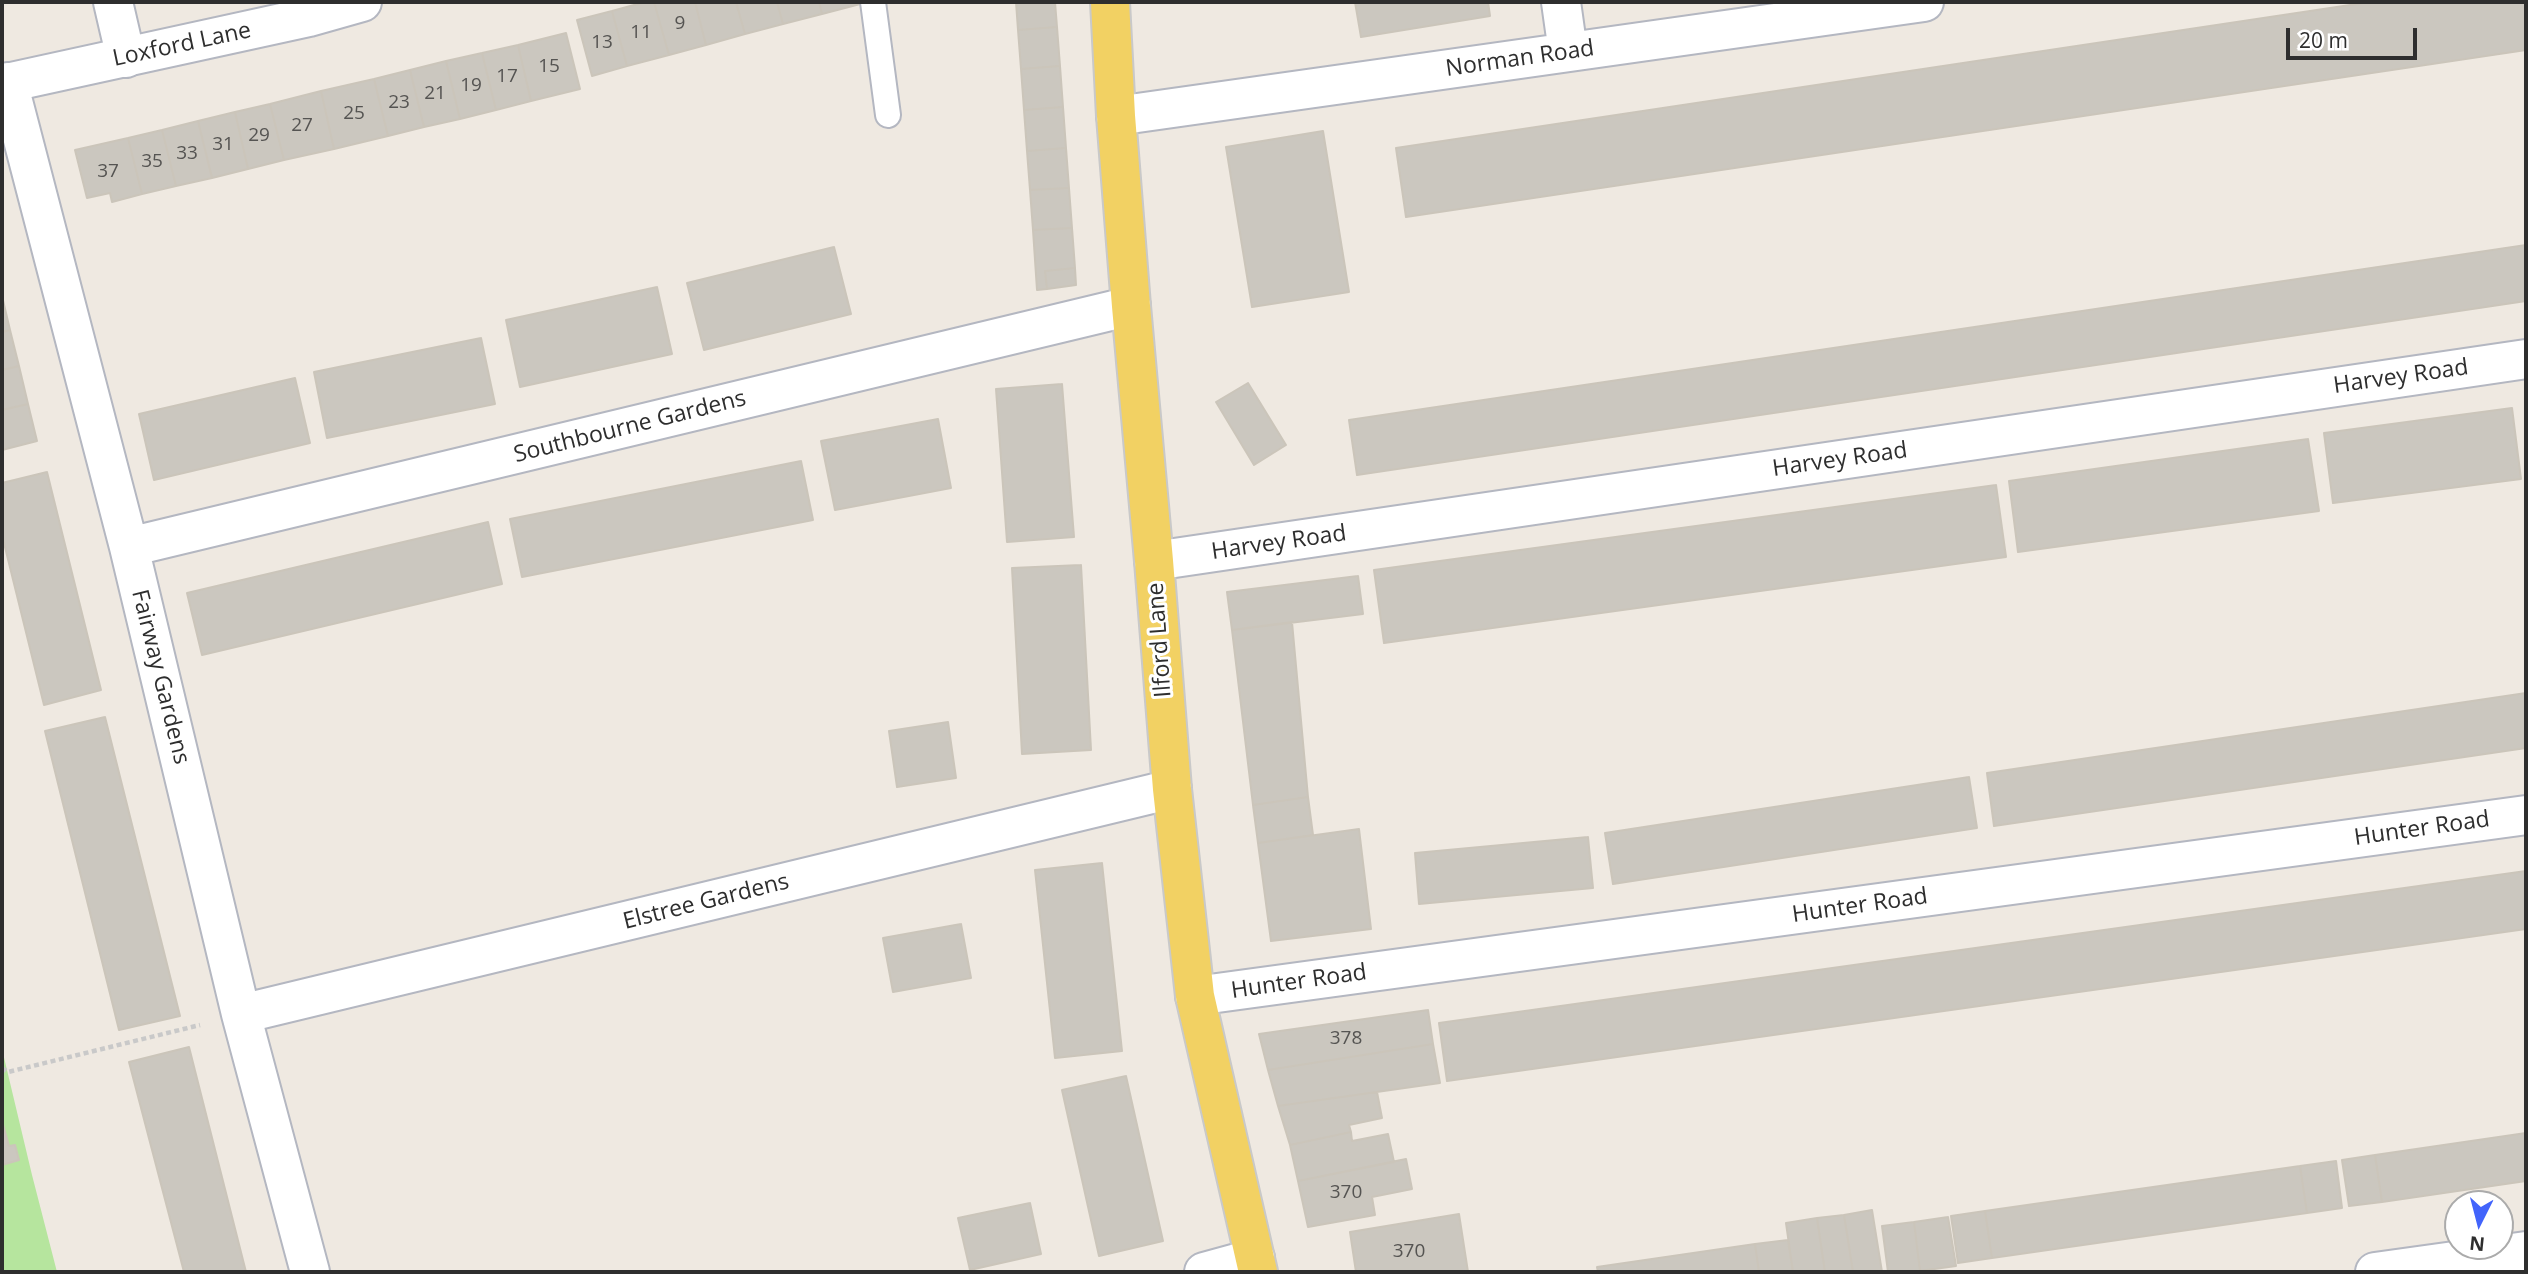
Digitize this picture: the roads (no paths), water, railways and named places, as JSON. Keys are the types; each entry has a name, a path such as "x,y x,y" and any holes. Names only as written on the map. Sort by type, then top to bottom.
{"main road":[{"name":"Ilford Lane","path":"1110,2 1116,116 1172,789 1195,996 1257,1265"}],"street":[{"path":"113,2 126,58"},
{"name":"Loxford Lane","path":"5,83 309,17 362,2"},
{"path":"1560,2 1568,52"},
{"name":"Norman Road","path":"1116,116 1924,2"},
{"name":"Fairway Gardens","path":"5,83 129,547 241,1014 310,1272"},
{"name":"Southbourne Gardens","path":"129,547 1131,306"},
{"name":"Harvey Road","path":"1154,561 2526,359"},
{"name":"Elstree Gardens","path":"241,1014 1172,789"},
{"name":"Hunter Road","path":"1195,996 2526,815"},
{"path":"2375,1272 2526,1251"},
{"path":"1204,1272 1257,1265"}],"lane":[{"path":"873,2 888,115"}]}
